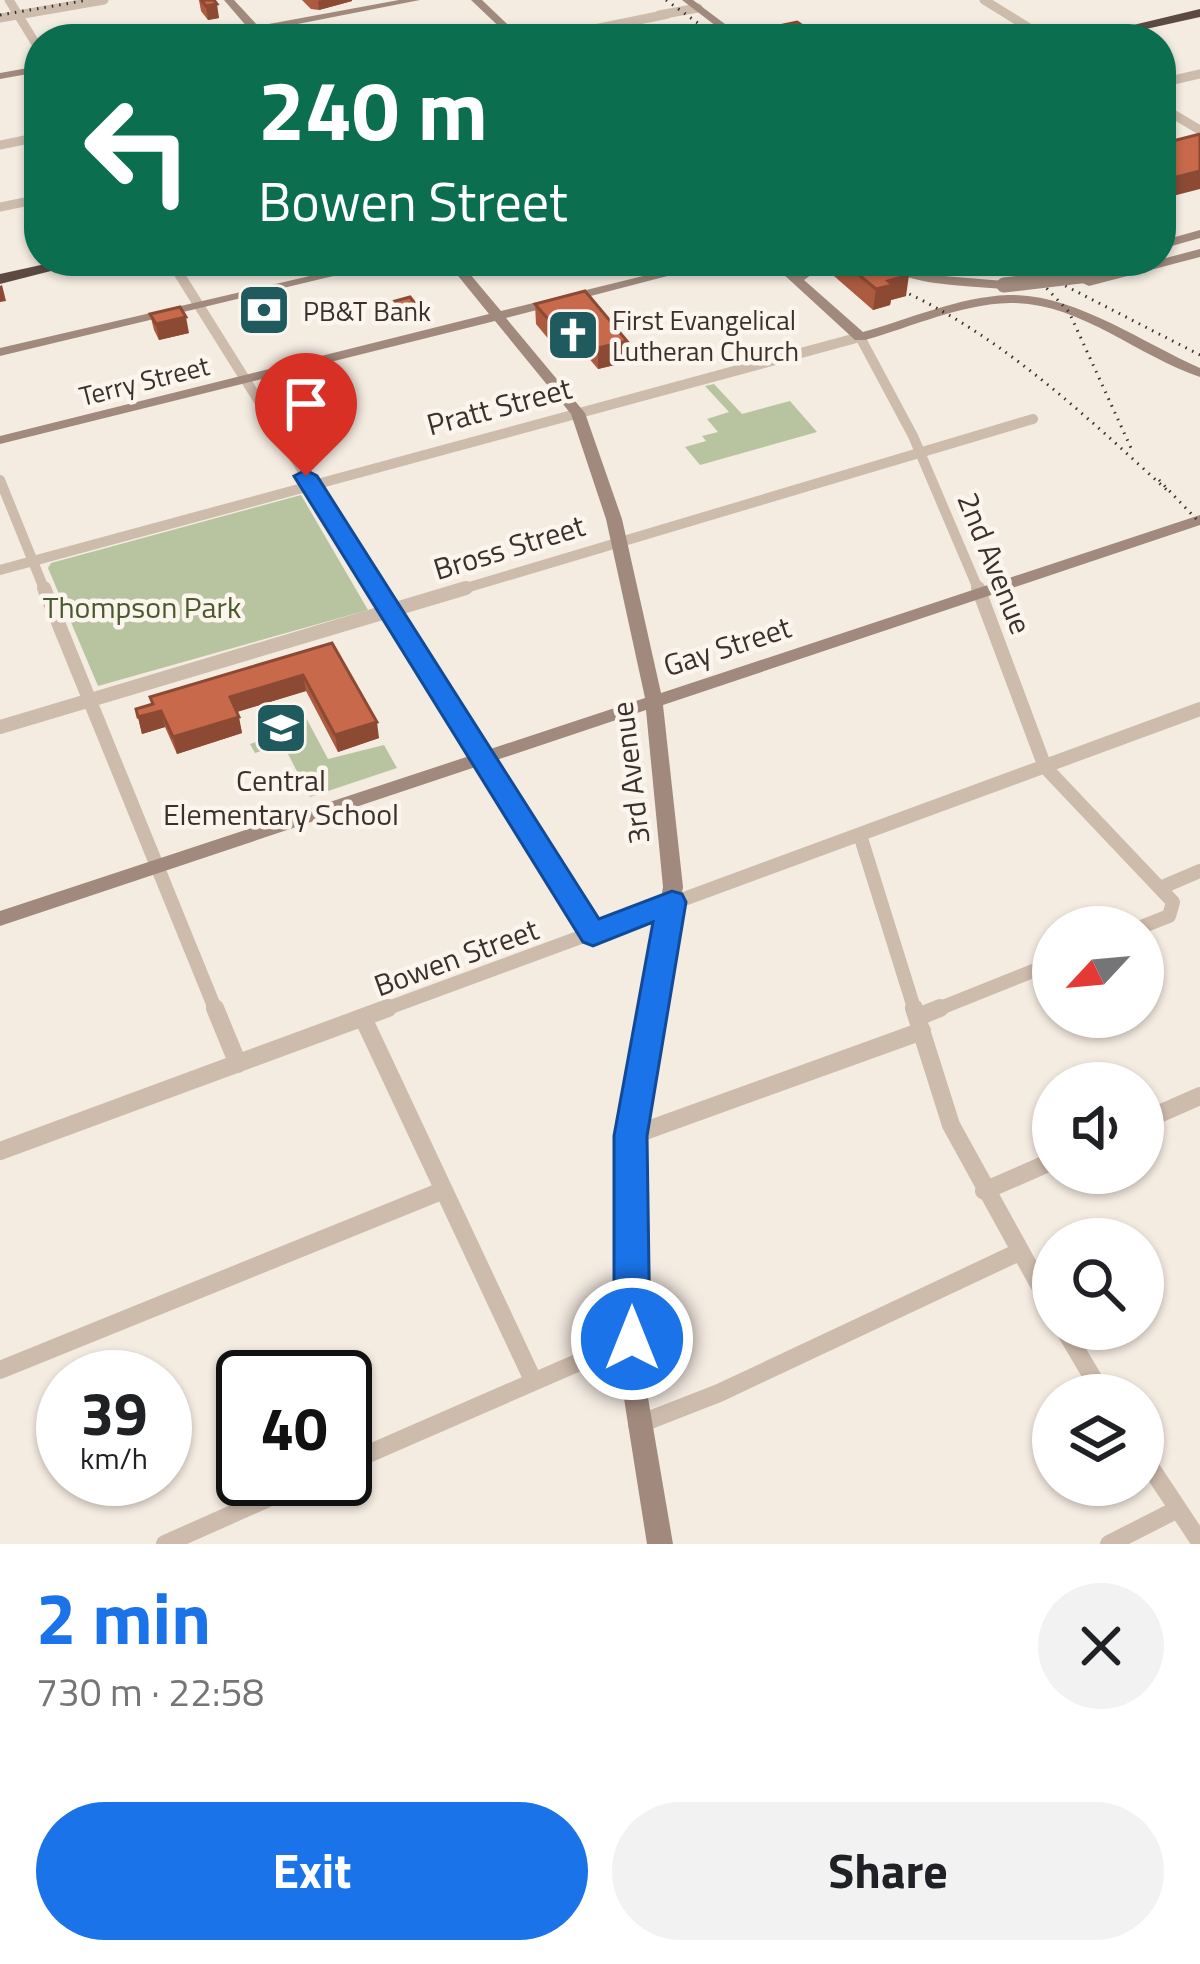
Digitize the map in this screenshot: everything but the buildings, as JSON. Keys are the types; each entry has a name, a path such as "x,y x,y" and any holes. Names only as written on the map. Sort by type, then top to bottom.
{"highway":[{"path":"1150,24 1200,13"}],"street":[{"path":"0,15 14,8 70,0"},
{"path":"14,8 104,0"},
{"path":"230,0 250,24"},
{"path":"305,24 416,0"},
{"path":"476,0 502,24"},
{"path":"687,0 720,24"},
{"path":"984,0 1023,24"},
{"path":"621,24 698,8"},
{"path":"180,276 593,934"},
{"path":"0,352 326,276"},
{"name":"3rd Avenue","path":"465,276 578,413 620,542 654,702 672,902 631,1136 632,1339 638,1425 660,1544"},
{"name":"Terry Street","path":"0,440 659,276"},
{"name":"2nd Avenue","path":"792,276 864,333 921,451 980,592 1045,767 1160,888"},
{"path":"796,280 802,276"},
{"path":"922,276 954,283 1023,285 1089,276"},
{"path":"1075,276 1090,282 1111,276"},
{"name":"Pratt Street","path":"0,570 864,333 1014,299 1069,312 1200,373"},
{"path":"835,314 866,329 900,326"},
{"name":"Bross Street","path":"0,727 1033,419"},
{"path":"0,480 238,1064"},
{"name":"Gay Street","path":"0,919 1200,520"},
{"name":"Bowen Street","path":"0,1151 1200,709"},
{"path":"860,836 951,1125 1032,1274"},
{"path":"1164,915 1174,910 1160,888 1200,871"},
{"path":"631,1136 920,1024 1032,973"},
{"path":"364,1020 533,1380"},
{"path":"1164,1112 1200,1096"},
{"path":"984,1191 1032,1170"},
{"path":"0,1370 444,1190"},
{"path":"638,1425 719,1393 1019,1252"},
{"path":"372,1452 632,1339"},
{"path":"1164,1488 1200,1542"},
{"path":"165,1544 250,1506"},
{"path":"1109,1544 1178,1509"}],"green space":[{"path":"714,384 742,414 790,401 817,432 700,465 685,447 718,432 707,419 729,412 705,386"},
{"name":"Thompson Park","path":"301,495 368,610 98,686 48,568 51,563"},
{"path":"304,714 328,759 384,745 397,768 310,797 283,744 255,753 250,744 267,738 262,727"}],"railway":[{"path":"0,15 88,0"},
{"path":"666,0 699,24"},
{"path":"1035,276 1069,312 1131,448"},
{"path":"875,279 995,345 1067,400 1169,492"},
{"path":"1052,279 1200,355"},
{"path":"1159,480 1200,523"}],"place":[{"name":"PB&T Bank","path":"264,310"},
{"name":"First Evangelical Lutheran Church","path":"573,335"},
{"name":"Central Elementary School","path":"281,728"}],"route":[{"path":"306,476 593,934 672,902 631,1136 632,1339"}]}
